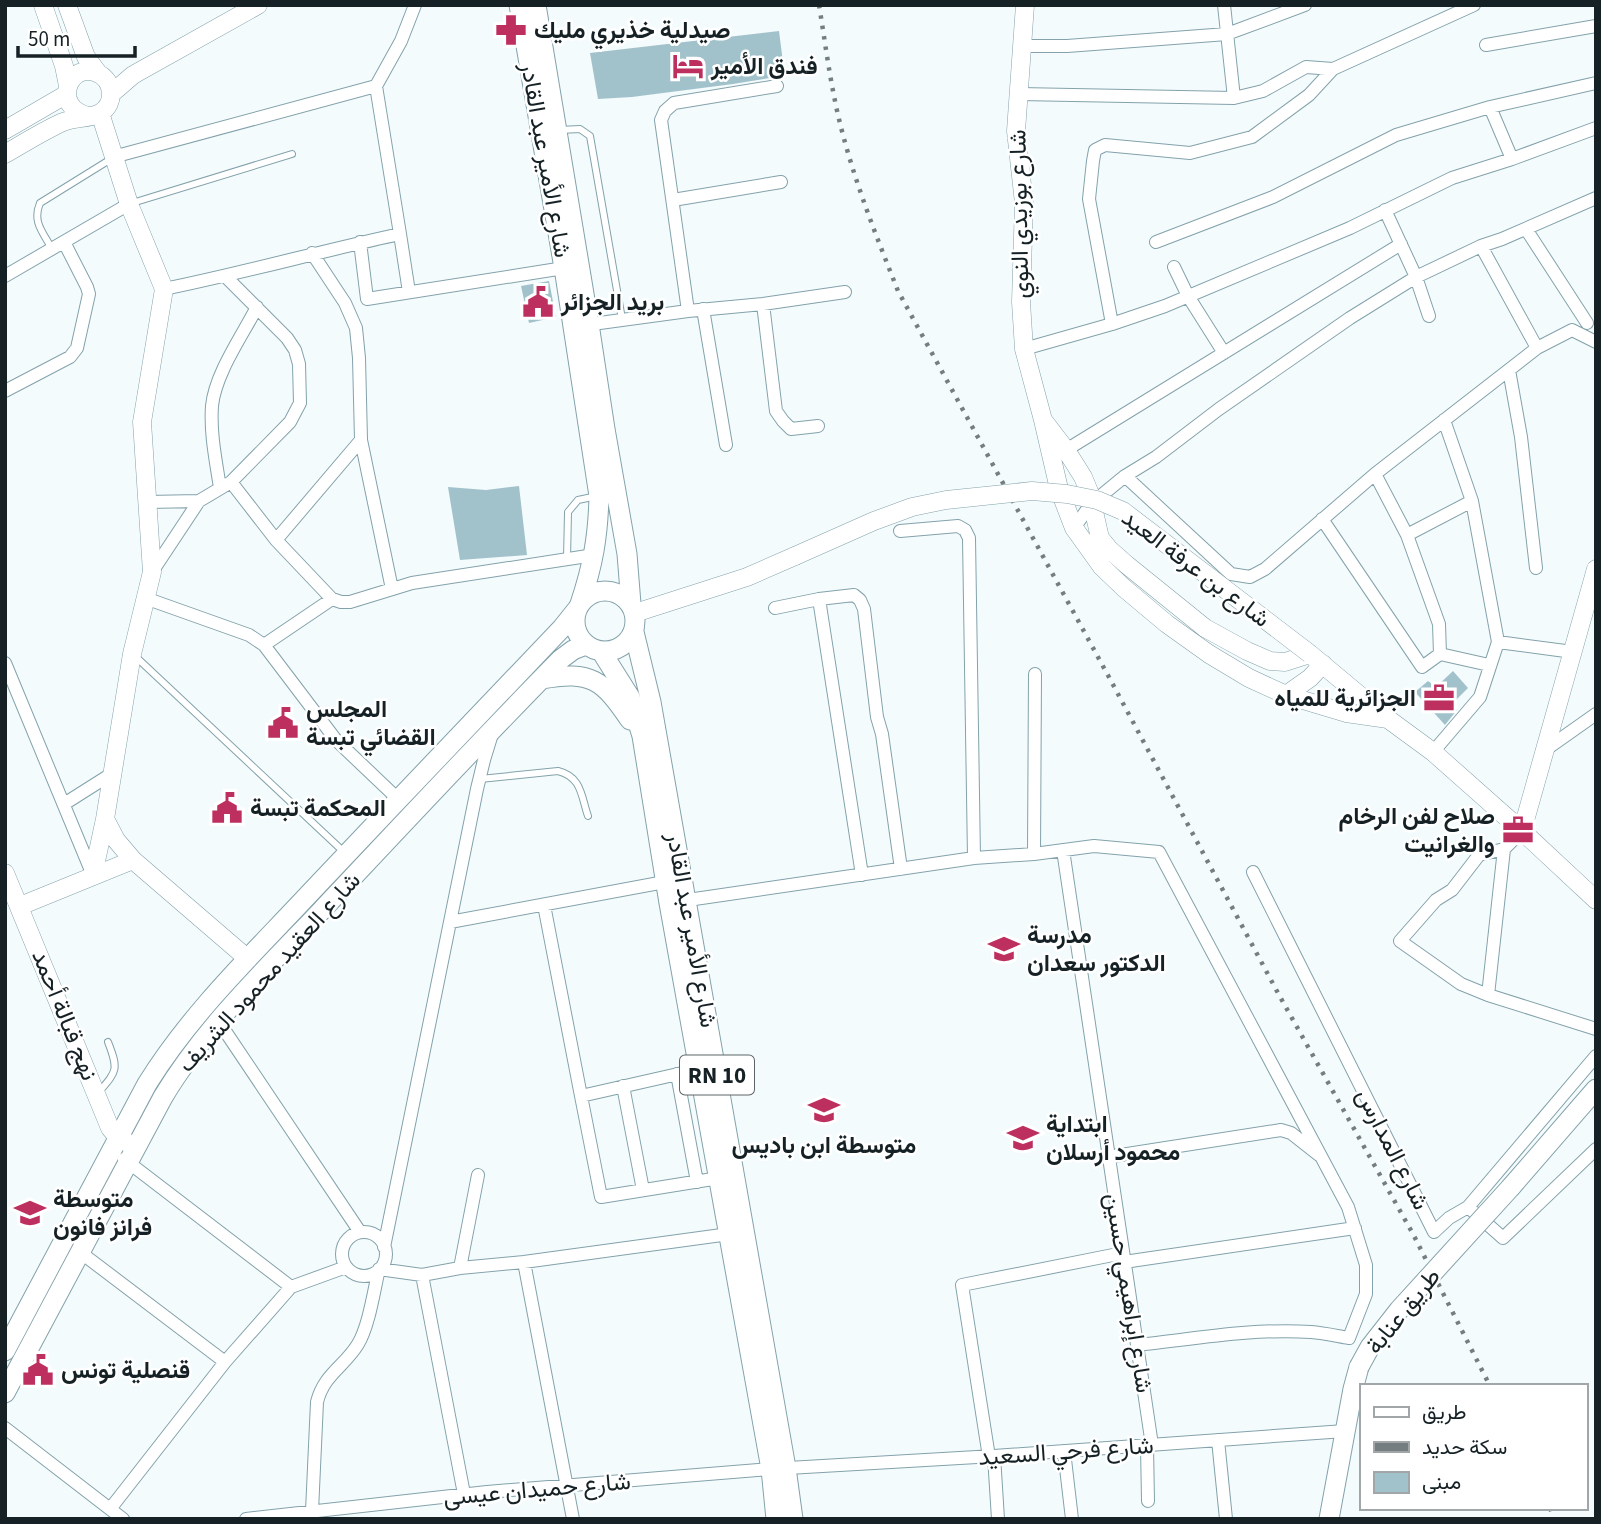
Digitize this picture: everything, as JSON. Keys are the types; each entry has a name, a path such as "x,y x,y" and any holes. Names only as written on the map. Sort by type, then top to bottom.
{"main road":[{"name":"شارع الأمير عبد القادر","path":"519,5 564,268 581,325 605,429 627,554 633,616 652,702 700,1069 729,1234 778,1469 793,1519"},
{"name":"شارع الأمير عبد القادر","path":"536,5 558,130 599,496 591,573 579,606"},
{"path":"605,590 624,596 633,616 629,641 611,651 594,648 577,633 574,623 575,613 586,596 605,590"},
{"name":"شارع العقيد محمود الشريف","path":"5,1350 147,1084 171,1048 217,992 562,628 579,606"},
{"name":"شارع الأمير عبد القادر","path":"594,648 630,697 642,736 675,880"},
{"name":"شارع العقيد محمود الشريف","path":"5,1393 173,1081 219,1022 542,679 573,650 594,648"},
{"path":"542,679 575,675 594,680 610,693 642,736"},
{"name":"شارع الأمير عبد القادر","path":"678,901 778,1469 776,1519"},
{"name":"طريق عنابة","path":"1329,1519 1353,1389 1359,1367 1370,1347 1399,1310 1511,1188 1596,1089"},
{"name":"طريق عنابة","path":"1551,1140 1596,1102"}],"street":[{"path":"43,5 64,66 69,104 80,114 94,114"},
{"path":"5,154 64,121 94,114 106,108 110,102 105,81 86,57 67,5"},
{"path":"5,130 67,90 72,80 83,72 90,71 105,81 134,75 258,5"},
{"path":"409,292 376,86 401,41 415,5"},
{"name":"شارع بوزيدي النوي","path":"1025,5 1016,131 1024,203 1021,302 1024,349 1059,489 1074,527 1102,566 1124,589 1167,624 1219,660 1286,695 1346,713 1388,719"},
{"path":"1224,5 1234,98"},
{"path":"1021,46 1067,46 1227,34 1305,5"},
{"path":"1112,324 1089,199 1095,150 1105,145 1190,153 1252,137 1309,95 1333,69 1474,5"},
{"path":"1486,45 1596,26"},
{"path":"1019,94 1234,98 1263,91 1306,67 1333,69"},
{"path":"1156,242 1273,197 1396,135 1490,107 1596,83"},
{"path":"113,157 376,86"},
{"path":"688,310 661,120 665,111 674,103 777,86"},
{"path":"1490,107 1512,159"},
{"path":"94,114 164,289 142,422 152,572"},
{"path":"1024,349 1112,324 1188,296 1350,228 1452,178 1596,128"},
{"path":"673,200 781,182"},
{"path":"1074,527 1091,504 1125,476 1156,457 1219,409 1350,318 1416,277 1481,246 1596,198"},
{"path":"5,276 130,204"},
{"path":"1385,210 1416,277 1429,316"},
{"path":"1125,476 1231,574 1250,577 1265,569 1375,474 1537,348 1592,320 1526,229"},
{"path":"164,289 400,234"},
{"path":"5,391 70,357 78,348 89,294 64,242"},
{"path":"360,242 367,299"},
{"path":"1066,450 1401,244"},
{"path":"1481,246 1537,348"},
{"path":"312,253 345,303 356,328 360,440 392,589"},
{"path":"1174,267 1188,296 1224,353"},
{"path":"345,303 564,268"},
{"path":"93,875 132,654 152,572 199,501 226,485 290,422 300,403 299,364 295,350 287,338 226,276"},
{"path":"581,325 845,292"},
{"path":"762,304 776,411 791,429 818,426"},
{"path":"257,307 219,378 212,404 211,431 226,485 332,599 350,602 412,583 594,555"},
{"path":"703,309 726,445"},
{"path":"1572,330 1596,342"},
{"path":"1509,370 1521,437 1536,568"},
{"name":"شارع بوزيدي النوي","path":"1043,420 1083,477 1090,494 1100,538 1109,549 1205,628 1247,651 1270,661 1316,659"},
{"path":"1433,752 1480,697 1498,642 1472,501 1444,421"},
{"path":"276,540 360,440"},
{"path":"1375,474 1407,535 1439,624 1440,654"},
{"name":"شارع بن عرفة العيد","path":"633,616 747,577 912,507 946,500 1032,491 1097,500 1123,511 1433,752 1596,900"},
{"path":"147,502 199,501"},
{"path":"1407,535 1472,501"},
{"path":"1322,519 1422,667 1440,654 1489,665"},
{"path":"900,531 958,526 965,530 968,538 974,858"},
{"path":"1596,569 1522,831 1504,849 1479,855 1452,890 1436,901 1400,941 1461,984 1596,1029"},
{"path":"775,608 854,595 860,600 864,609 877,717 882,734 901,869"},
{"path":"145,598 249,635 264,645 336,740 398,799"},
{"path":"264,645 332,599"},
{"path":"819,599 862,875"},
{"path":"1498,642 1573,652"},
{"path":"1286,695 1310,678 1316,659"},
{"path":"5,663 93,875"},
{"path":"1034,854 1035,674"},
{"path":"1545,750 1596,715"},
{"path":"312,1511 317,1402 320,1390 328,1378 359,1344 379,1269 385,1259 384,1247 450,922 480,779 494,727"},
{"path":"64,804 113,773"},
{"path":"105,819 116,840 133,860 248,959"},
{"path":"678,901 974,858 1094,846 1159,852 1348,1208 1366,1265 1366,1294 1349,1339 1313,1332 1285,1331 1137,1345"},
{"path":"1488,995 1504,849"},
{"name":"شارع إبراهيمي حسين","path":"1063,850 1137,1345 1149,1446 1148,1501"},
{"path":"20,906 133,860"},
{"name":"شارع المدارس","path":"1253,872 1434,1232 1449,1218 1468,1207 1503,1238 1596,1149"},
{"name":"نهج قبالة أحمد","path":"5,873 97,1094 114,1145"},
{"path":"450,922 675,880"},
{"path":"544,905 601,1197 719,1178"},
{"path":"219,1022 360,1233"},
{"path":"1468,1207 1596,1056"},
{"path":"581,1096 700,1069"},
{"path":"677,1074 697,1182"},
{"path":"623,1086 643,1190"},
{"path":"1108,1157 1281,1130 1291,1133 1322,1157"},
{"path":"114,1145 132,1154 290,1287"},
{"path":"460,1268 478,1175"},
{"path":"998,1519 991,1456 962,1285 1124,1257 1355,1228"},
{"path":"384,1247 372,1234 353,1235 344,1246 343,1260 346,1267 358,1275 366,1276 379,1269 422,1275 729,1234"},
{"path":"80,1252 225,1362"},
{"path":"524,1262 573,1519"},
{"path":"110,1509 225,1362 290,1287 346,1267"},
{"path":"422,1275 464,1494"},
{"path":"5,1428 123,1519"},
{"name":"شارع فرحي السعيد","path":"778,1469 1345,1431"},
{"path":"1218,1440 1226,1519"},
{"path":"1064,1451 1072,1519"},
{"name":"شارع حميدان عيسى","path":"246,1519 464,1494 778,1469"}],"lane":[{"path":"558,130 580,128 590,136 622,319"},
{"path":"130,204 292,154"},
{"path":"52,249 37,222 36,212 40,203 113,157"},
{"path":"567,559 568,512 578,500 599,496"},
{"path":"132,654 346,855"},
{"path":"480,779 558,771 568,774 577,781 588,816"},
{"path":"97,1094 112,1076 116,1064 108,1042"}],"building":[{"name":"فندق الأمير","path":"779,31 785,78 598,99 590,53"},
{"name":"بريد الجزائر","path":"549,281 556,317 529,323 521,286"},
{"path":"519,486 527,555 460,560 448,487 486,490"},
{"name":"الجزائرية للمياه","path":"1453,671 1468,688 1452,704 1457,710 1445,725 1415,692 1428,681 1436,687"}],"railway":[{"path":"819,5 839,121 853,171 898,291 1279,995 1413,1234 1489,1384"},
{"path":"1551,1510 1554,1519"}],"place":[{"name":"صيدلية خذيري مليك","path":"511,30"},
{"name":"فندق الأمير","path":"688,66"},
{"name":"بريد الجزائر","path":"538,302"},
{"name":"الجزائرية للمياه","path":"1439,698"},
{"name":"المجلس القضائي تبسة","path":"283,723"},
{"name":"المحكمة تبسة","path":"227,808"},
{"name":"صلاح لفن الرخام والغرانيت","path":"1518,830"},
{"name":"مدرسة الدكتور سعدان","path":"1004,949"},
{"name":"متوسطة ابن باديس","path":"824,1110"},
{"name":"ابتداية محمود أرسلان","path":"1023,1138"},
{"name":"متوسطة فرانز فانون","path":"30,1213"},
{"name":"قنصلية تونس","path":"38,1370"}]}
